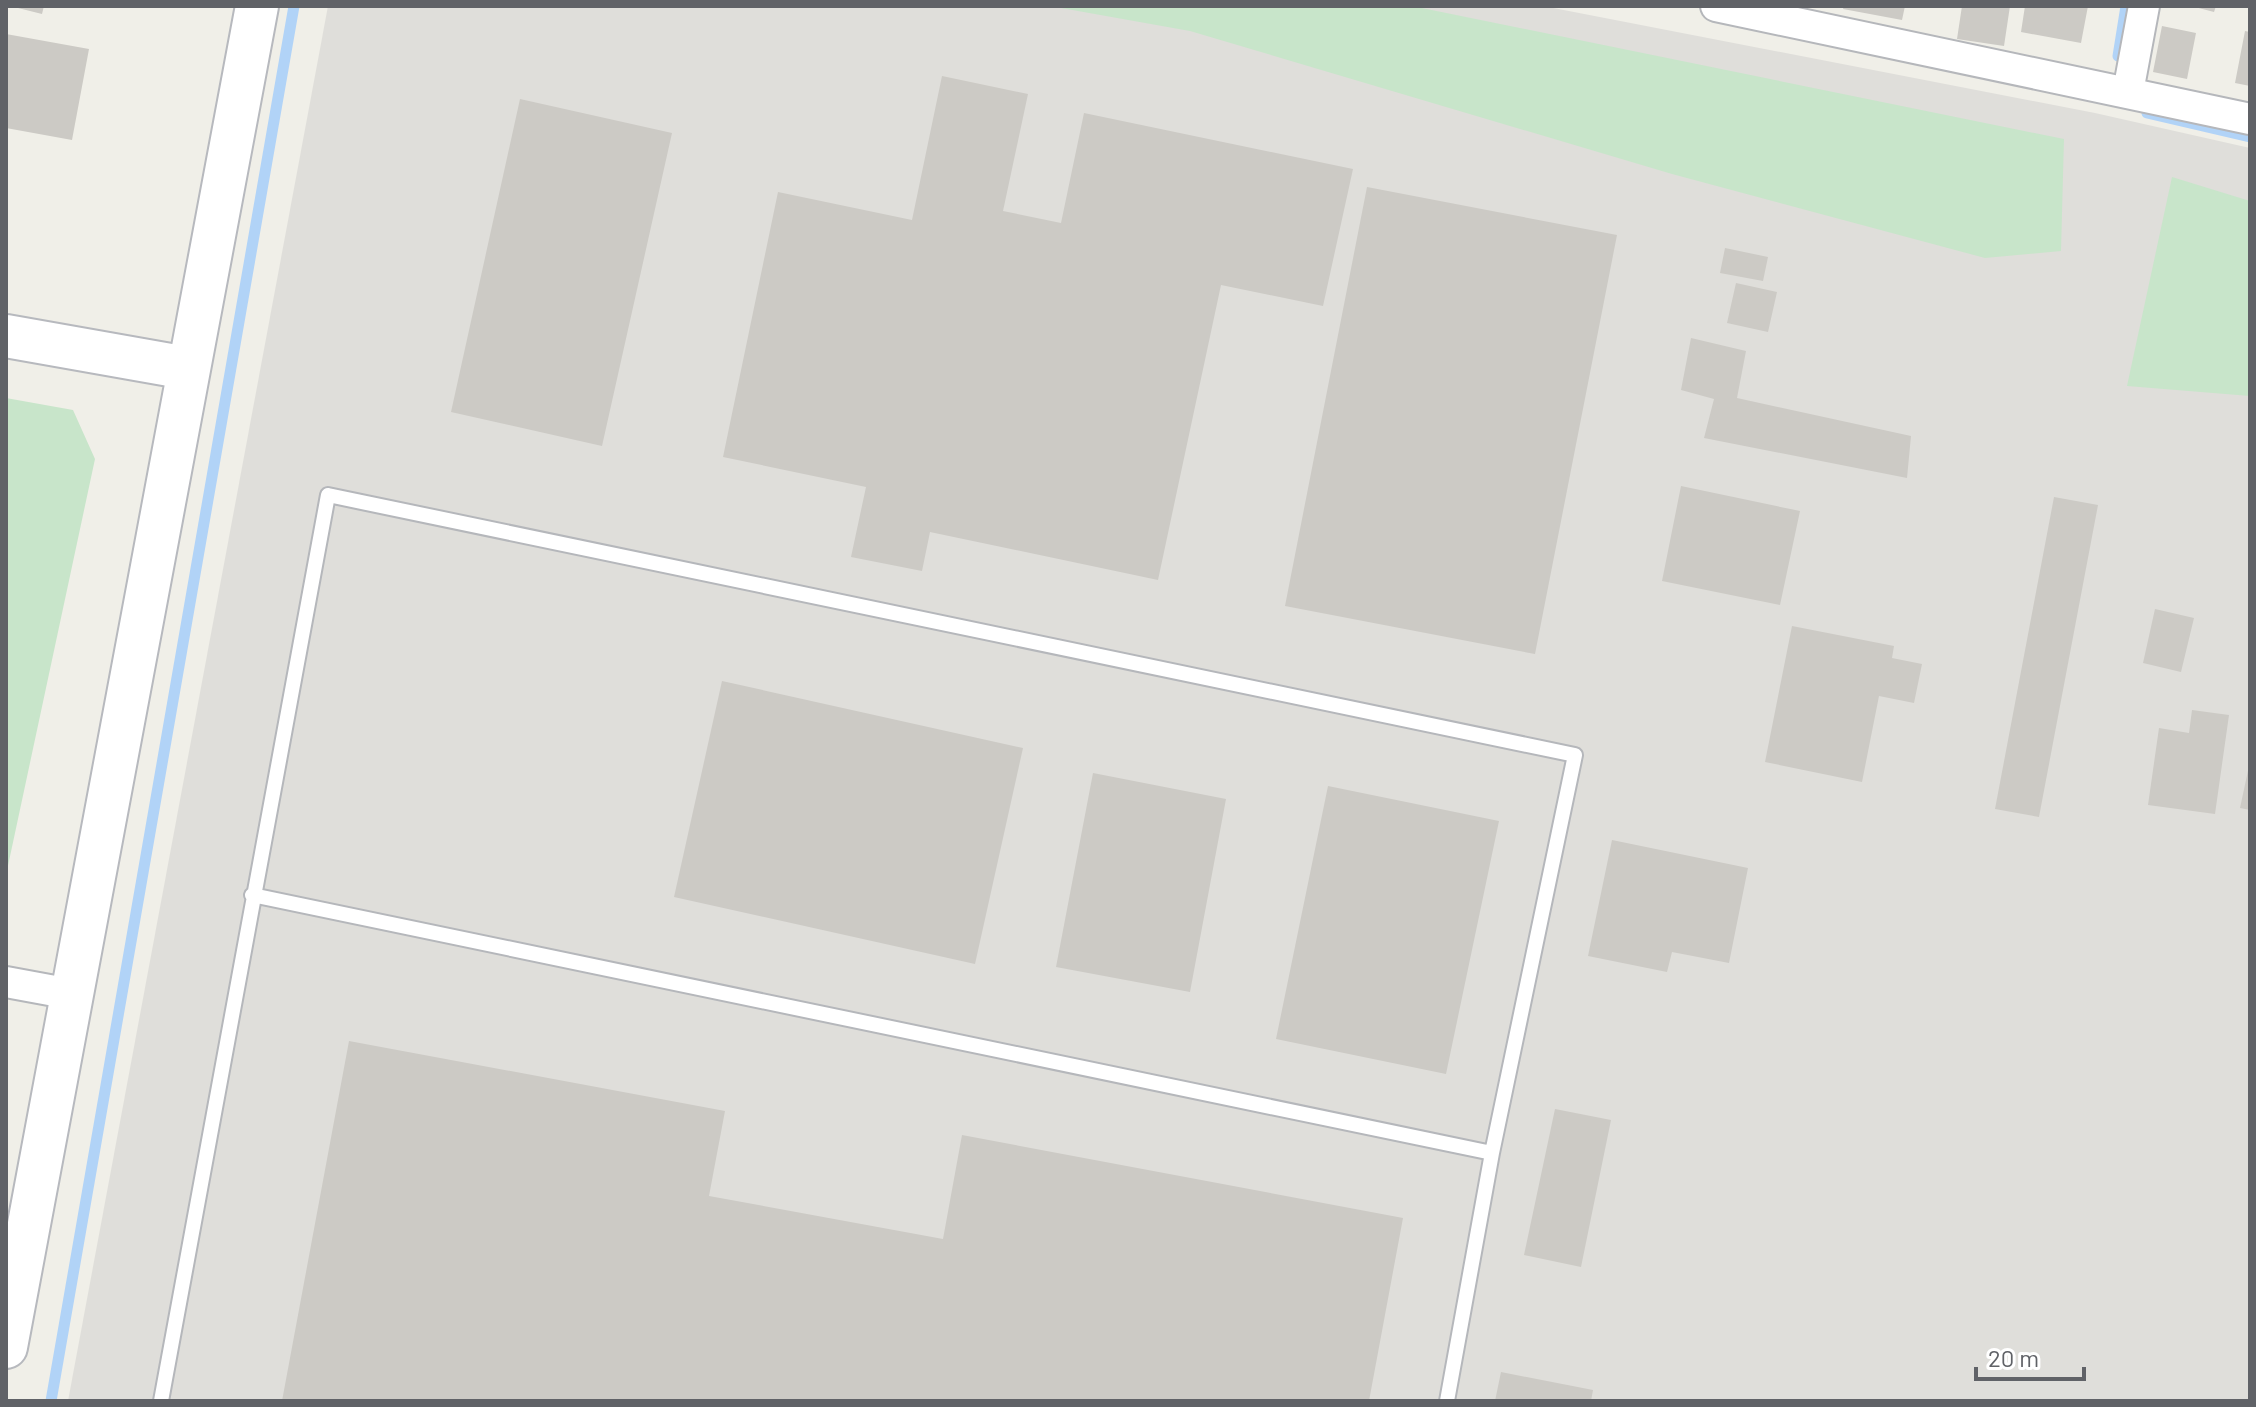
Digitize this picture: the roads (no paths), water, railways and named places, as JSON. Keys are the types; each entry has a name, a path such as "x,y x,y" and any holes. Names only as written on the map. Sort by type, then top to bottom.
{"street":[{"path":"6,1347 257,6"},
{"path":"1716,6 2250,119"},
{"path":"2128,92 2144,6"},
{"path":"6,336 187,368"},
{"path":"6,982 71,994"}],"lane":[{"path":"161,1401 328,495 1575,755 1492,1153 1447,1401"},
{"path":"252,895 1492,1153"}],"waterway":[{"path":"51,1401 294,6"},
{"path":"2118,56 2126,6"},
{"path":"2147,113 2250,137"}]}
